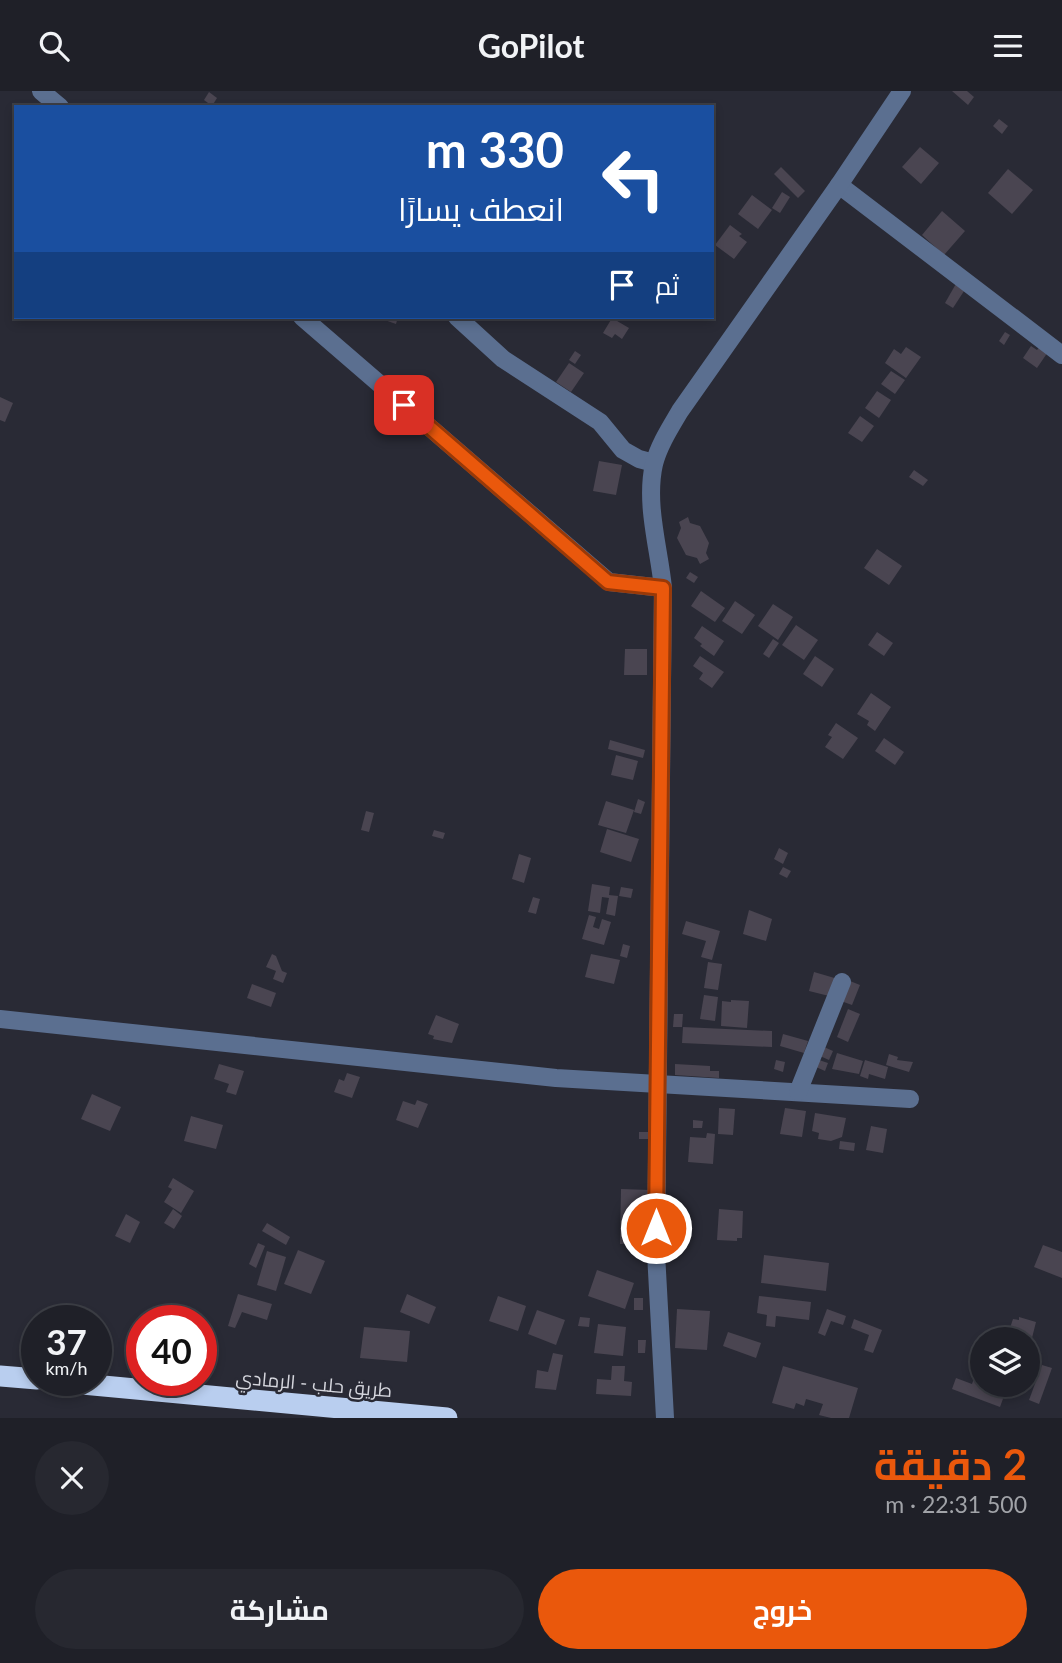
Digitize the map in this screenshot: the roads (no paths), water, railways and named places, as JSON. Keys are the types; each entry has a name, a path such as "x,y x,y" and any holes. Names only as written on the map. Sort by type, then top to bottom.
{"highway":[{"path":"0,1376 21,1378"},
{"name":"طريق حلب - الرمادي","path":"112,1389 279,1410 447,1418"}],"street":[{"path":"41,91 58,105"},
{"path":"665,1418 656,1252 663,588 650,491 654,463 664,437 680,411 902,91"},
{"path":"839,185 1062,355"},
{"path":"304,319 608,582 663,588"},
{"path":"459,319 503,359 600,422 623,450 639,459 654,463"},
{"path":"797,1092 842,982"},
{"path":"0,1019 556,1078 910,1099"}]}
